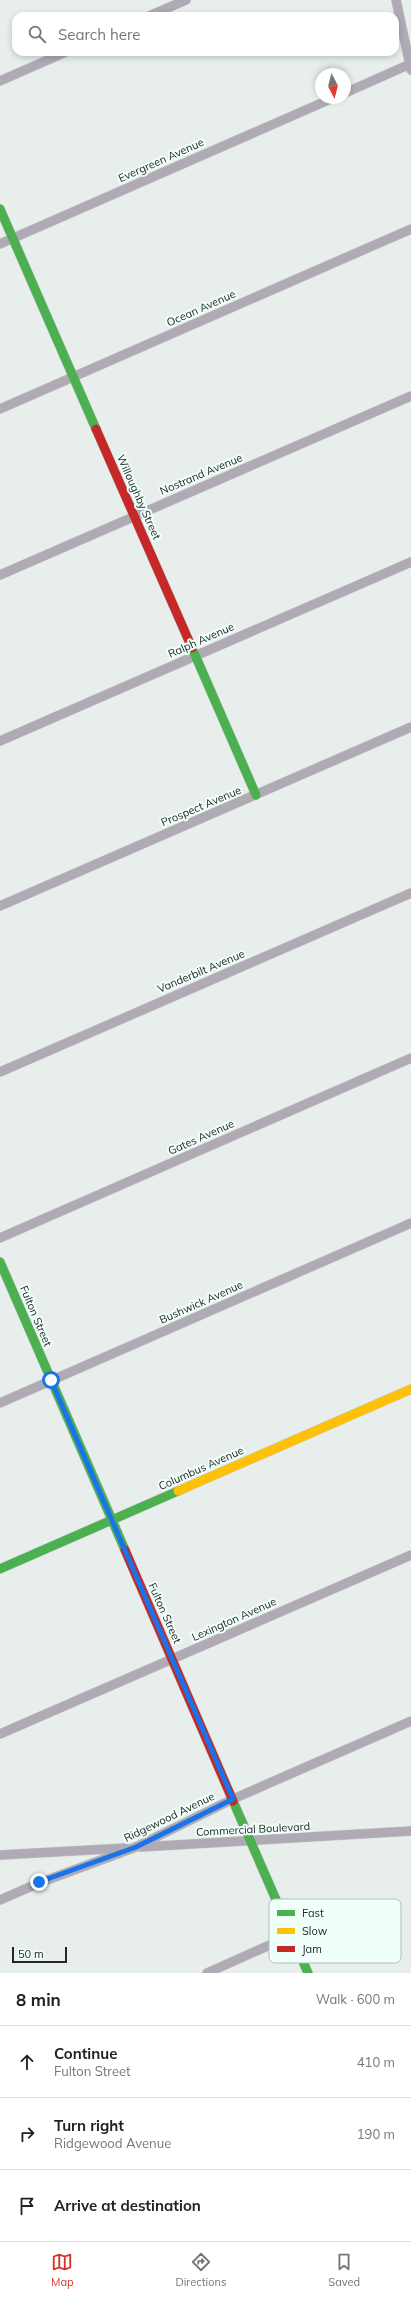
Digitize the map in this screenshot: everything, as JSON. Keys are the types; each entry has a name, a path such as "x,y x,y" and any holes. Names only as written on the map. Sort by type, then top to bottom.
{"street":[{"path":"158,12 186,0"},
{"path":"396,0 399,12"},
{"path":"351,91 410,67 399,14"},
{"path":"0,81 57,56"},
{"name":"Evergreen Avenue","path":"0,244 319,104"},
{"name":"Willoughby Street","path":"0,209 256,795"},
{"name":"Ocean Avenue","path":"0,409 411,229"},
{"name":"Nostrand Avenue","path":"0,575 411,396"},
{"name":"Ralph Avenue","path":"0,741 411,562"},
{"name":"Prospect Avenue","path":"0,906 411,727"},
{"name":"Vanderbilt Avenue","path":"0,1072 411,893"},
{"name":"Gates Avenue","path":"0,1238 411,1058"},
{"name":"Bushwick Avenue","path":"0,1403 411,1223"},
{"name":"Fulton Street","path":"0,1262 233,1799 249,1841 276,1899"},
{"name":"Columbus Avenue","path":"0,1568 411,1389"},
{"name":"Lexington Avenue","path":"0,1734 411,1554"},
{"name":"Ridgewood Avenue","path":"0,1900 39,1882 136,1847 233,1799 411,1720"},
{"name":"Commercial Boulevard","path":"0,1855 411,1831"},
{"path":"207,1973 269,1945"},
{"name":"Fulton Street","path":"304,1963 308,1973"}],"traffic: fast":[{"path":"0,209 96,429"},
{"path":"192,648 256,795"},
{"path":"0,1262 125,1550"},
{"path":"0,1569 178,1491"},
{"path":"233,1801 276,1899"},
{"path":"304,1963 308,1973"}],"traffic: slow":[{"path":"178,1491 411,1389"}],"traffic: jam":[{"path":"96,429 192,648"},
{"path":"125,1550 233,1801"}],"route":[{"path":"39,1882 136,1847 233,1799 51,1380"}]}
